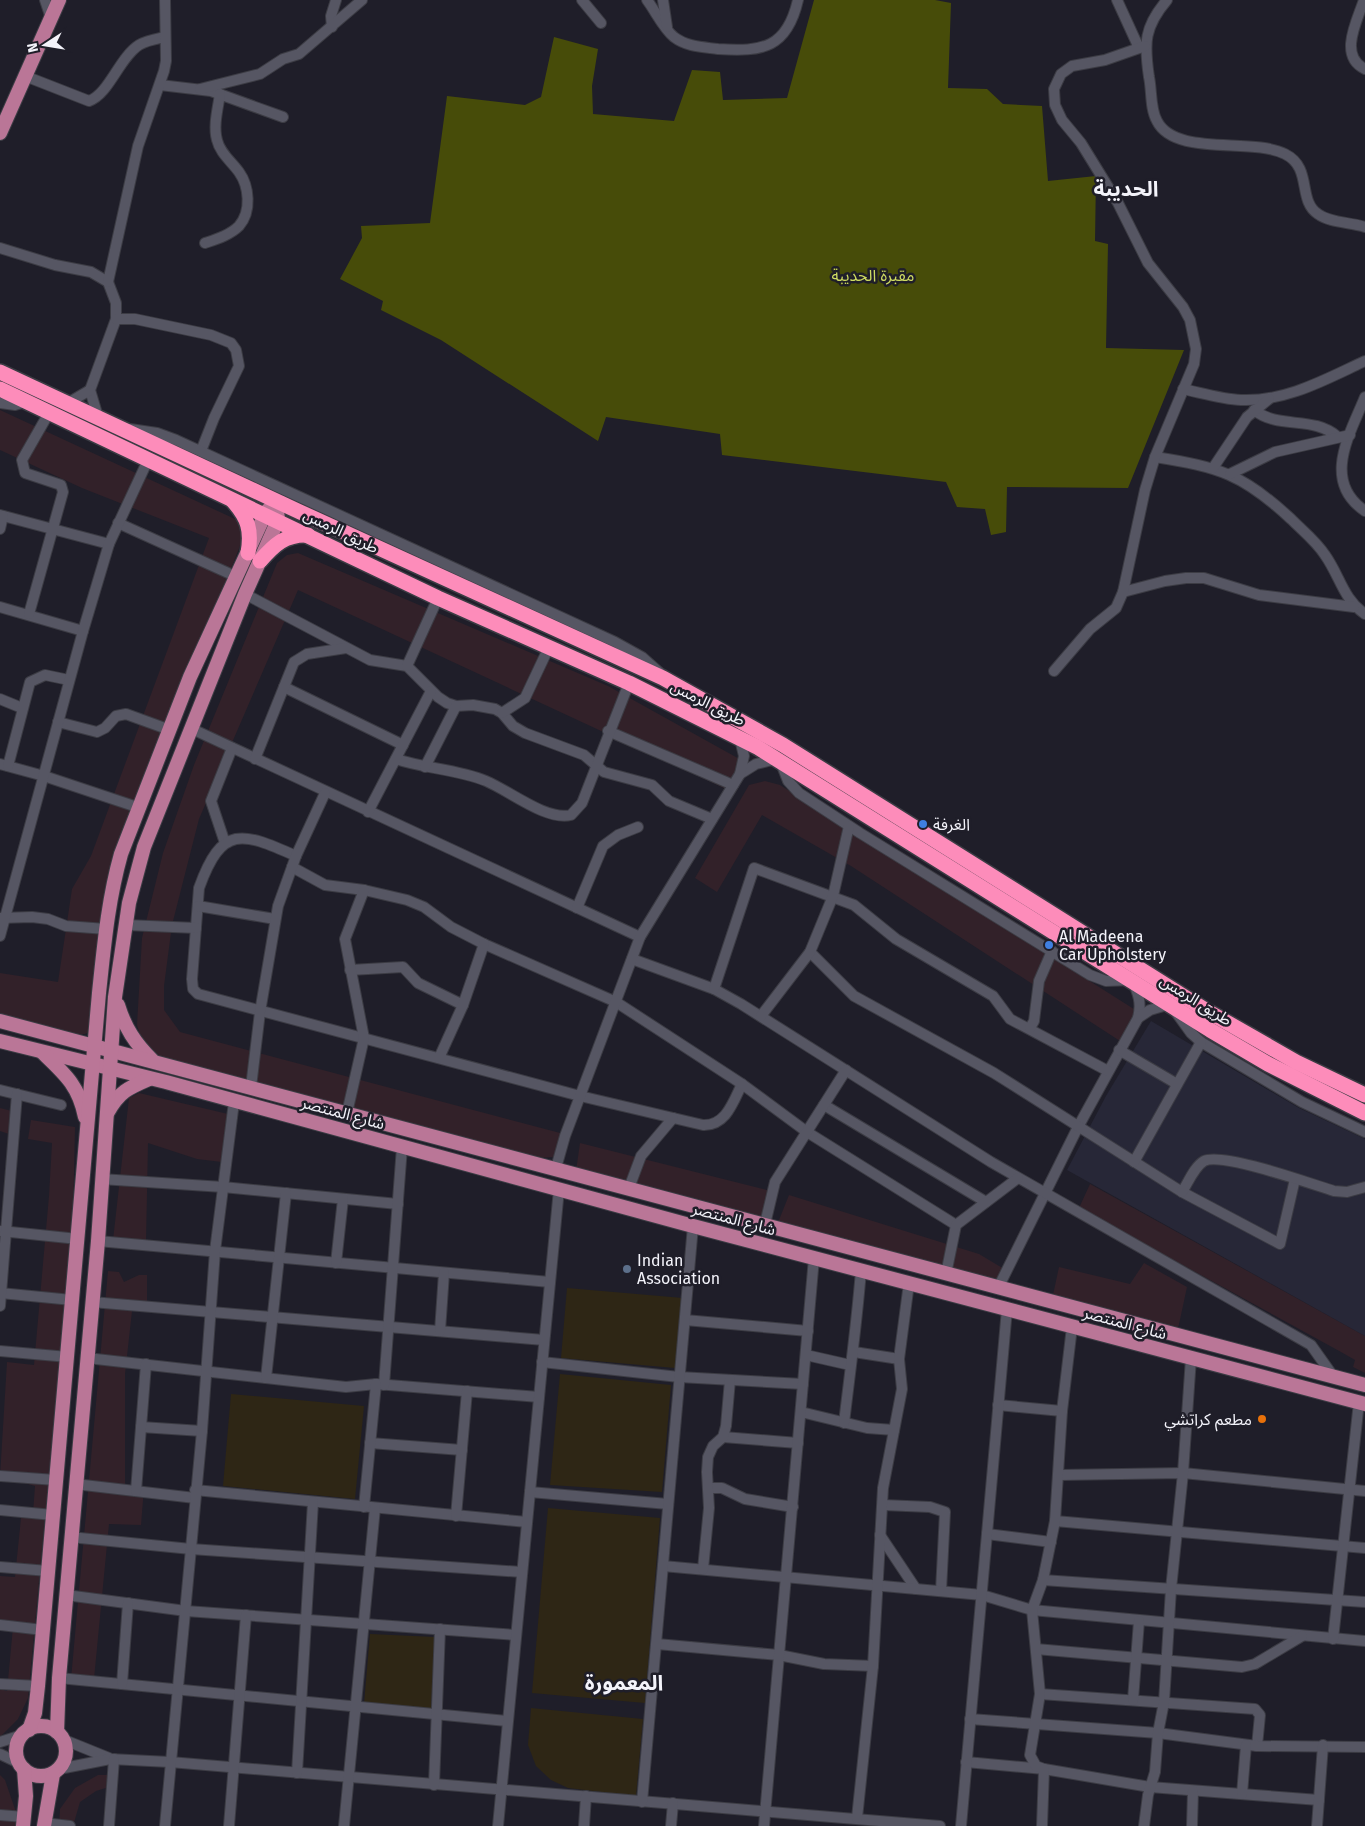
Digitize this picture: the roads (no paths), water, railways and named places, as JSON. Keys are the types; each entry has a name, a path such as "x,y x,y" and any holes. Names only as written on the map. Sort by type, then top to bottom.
{"highway":[{"name":"طريق الرمس","path":"0,372 124,429 274,508 663,678 783,745 1207,1011 1296,1062 1365,1095"},
{"name":"طريق الرمس","path":"0,388 230,498 274,508 308,535 438,598 629,683 740,739 1268,1064 1365,1114"},
{"path":"230,498 248,522 254,557 282,540 295,535 308,535"}],"main road":[{"path":"0,133 59,0"},
{"path":"44,1825 56,1771 66,1754 59,1735 59,1678 98,1241 105,1117 112,1052 115,998 135,873 190,728 245,594 254,557 274,508"},
{"path":"24,1821 21,1766 16,1748 35,1713 106,929 115,876 190,677 237,577 254,557"},
{"path":"190,677 200,682 203,688 190,719 190,728"},
{"path":"115,998 124,1024 131,1037 152,1061"},
{"name":"شارع المنتصر","path":"0,1021 1365,1385"},
{"name":"شارع المنتصر","path":"0,1041 149,1079 559,1188 693,1226 1362,1403"},
{"path":"40,1051 67,1075 81,1098 88,1132"},
{"path":"105,1117 116,1097 129,1087 149,1079"},
{"path":"26,1732 43,1726 59,1735"},
{"path":"21,1766 38,1776 56,1771"}],"street":[{"path":"45,0 51,18"},
{"path":"98,417 90,390 116,319 116,303 108,282 138,146 160,85 166,61 165,0"},
{"path":"332,26 330,16 336,0"},
{"path":"200,88 260,74 283,59 306,49 362,0"},
{"path":"582,0 601,23"},
{"path":"647,0 675,38 693,46 755,50 777,40 786,32 792,21 798,0"},
{"path":"663,0 668,31"},
{"path":"1117,0 1142,47 1153,113 1163,130 1179,140 1270,149 1287,154 1299,167 1303,175 1308,201 1314,211 1324,217 1365,227"},
{"path":"1054,671 1090,629 1116,608 1123,592 1145,490 1156,457 1194,364 1196,349 1190,320 1183,307 1148,263 1118,203 1082,144 1062,120 1055,105 1054,89 1061,74 1072,66 1105,60 1142,47 1153,18 1168,0"},
{"path":"1364,0 1350,45 1353,58 1365,69"},
{"path":"25,76 88,101 100,94 114,73 137,46 165,37"},
{"path":"160,85 200,88 283,117"},
{"path":"205,243 228,234 239,226 248,196 245,182 217,142 216,129 220,94"},
{"path":"0,248 91,272 108,282"},
{"path":"116,319 135,320 211,335 231,343 236,350 239,366 214,418 201,451"},
{"path":"1183,390 1238,400 1271,397 1312,386 1365,361"},
{"path":"68,403 90,390"},
{"path":"1365,396 1342,457 1341,471 1344,484 1350,496 1365,511"},
{"path":"1212,468 1238,429 1254,410 1271,397"},
{"path":"0,403 16,405 28,401"},
{"path":"1254,410 1267,419 1296,421 1321,427 1338,438"},
{"path":"29,614 54,530 63,488 61,485 25,473 22,460 50,411"},
{"path":"124,429 157,433 201,451 615,642 642,657 663,678"},
{"path":"1230,474 1275,452 1350,435"},
{"path":"1156,457 1212,468 1230,474 1255,489 1314,541 1327,557 1342,589 1354,606 1365,614"},
{"path":"0,936 2,918 109,544 148,460"},
{"path":"0,529 2,516 109,544"},
{"path":"118,523 237,577"},
{"path":"1123,592 1165,581 1204,578 1266,596 1354,606"},
{"path":"245,594 370,660 407,666 431,691 447,703 456,706 488,707 502,713 513,726 525,733 584,755 609,774 652,785 669,801 712,819"},
{"path":"407,666 438,598"},
{"path":"0,607 83,631"},
{"path":"502,713 525,698 549,647"},
{"path":"255,759 294,662 307,654 346,648"},
{"path":"70,680 45,675 30,682 4,765 44,776 140,808"},
{"path":"396,759 426,767 462,772 503,789 536,807 563,817 571,815 582,803 595,765 629,683"},
{"path":"284,687 403,745"},
{"path":"368,812 431,691"},
{"path":"0,699 22,708"},
{"path":"426,767 456,706"},
{"path":"58,722 97,732 105,728 116,716 126,714 170,730"},
{"path":"190,728 325,793 640,937"},
{"path":"608,732 733,785"},
{"path":"556,1168 580,1096 640,937 740,774 744,756 740,739"},
{"path":"225,843 211,801 232,748"},
{"path":"740,774 756,764 778,761 794,788 849,826 1095,978 1111,981 1132,980 1140,1003 1138,1018 1078,1127 998,1288"},
{"path":"251,1087 260,1012 275,919 296,856 325,793"},
{"path":"761,1016 810,952 833,896 849,826"},
{"path":"577,908 603,846 618,835 638,827"},
{"path":"296,856 248,837 237,837 225,843 204,875 199,888 193,989 205,997 260,1012 580,1096 703,1125 719,1123 724,1118 742,1084"},
{"path":"292,867 325,885 364,890 407,900 424,907 450,927 484,944 616,1002 742,1084 807,1132 956,1225"},
{"path":"714,989 754,868 854,905 896,939 993,996 1010,1019 1108,1071"},
{"path":"347,1113 364,1038 345,939 364,890"},
{"path":"198,906 275,919"},
{"path":"2,918 32,917 48,919 66,926 106,929"},
{"path":"126,925 196,928"},
{"path":"439,1058 463,1005 484,944"},
{"path":"1030,1028 1034,1021 1040,981 1052,951"},
{"path":"810,952 854,996 994,1073 1182,1192 1280,1244 1294,1179"},
{"path":"632,959 714,989 761,1016 1018,1178 1311,1346 1333,1376"},
{"path":"350,970 403,967 418,983 463,1005"},
{"path":"1138,1018 1150,1010 1170,1004 1191,1033 1201,1042 1302,1102 1365,1132"},
{"path":"1134,1162 1201,1042"},
{"path":"1120,1050 1177,1084"},
{"path":"765,1224 775,1182 846,1070"},
{"path":"0,1090 61,1105"},
{"path":"0,1306 3,1231 17,1094"},
{"path":"166,1826 176,1690 186,1610 202,1431 214,1251 234,1102"},
{"path":"824,1105 986,1202"},
{"path":"630,1188 641,1156 673,1118"},
{"path":"364,1507 370,1443 388,1327 402,1147"},
{"path":"1182,1192 1197,1167 1211,1159 1249,1165 1342,1192 1365,1187"},
{"path":"946,1274 956,1225 1018,1178"},
{"path":"101,1179 223,1187 398,1204"},
{"path":"498,1826 559,1188"},
{"path":"266,1378 286,1193"},
{"path":"336,1263 343,1198"},
{"path":"642,1802 693,1226"},
{"path":"3,1231 78,1239"},
{"path":"98,1241 550,1282"},
{"path":"764,1826 814,1258"},
{"path":"844,1423 850,1365 854,1352 862,1270"},
{"path":"440,1331 444,1273"},
{"path":"857,1818 873,1666 879,1586 883,1488 899,1413 902,1389 899,1359 909,1283"},
{"path":"0,1293 72,1300"},
{"path":"92,1302 544,1340"},
{"path":"961,1826 1007,1309"},
{"path":"685,1320 808,1331"},
{"path":"1044,1769 1036,1766 1030,1755 1040,1694 1032,1610 1043,1580 1055,1521 1062,1411 1072,1327"},
{"path":"0,1350 68,1357"},
{"path":"854,1352 899,1359"},
{"path":"806,1355 850,1365"},
{"path":"87,1358 346,1387 380,1385 539,1397"},
{"path":"1144,1826 1150,1787 1155,1772 1158,1733 1164,1702 1171,1589 1183,1473 1190,1358"},
{"path":"542,1362 679,1377 803,1384"},
{"path":"136,1491 146,1364"},
{"path":"704,1569 710,1508 707,1472 708,1457 713,1446 723,1437 726,1426 730,1380"},
{"path":"456,1516 467,1391"},
{"path":"1333,1639 1349,1488 1362,1403"},
{"path":"998,1405 1062,1411"},
{"path":"801,1412 867,1428 894,1430"},
{"path":"141,1427 202,1431"},
{"path":"723,1437 798,1443"},
{"path":"370,1443 462,1450"},
{"path":"1059,1475 1183,1473 1365,1491"},
{"path":"0,1476 56,1480"},
{"path":"75,1484 136,1491 313,1502 526,1522"},
{"path":"708,1488 722,1488 745,1499 793,1506"},
{"path":"530,1492 668,1504"},
{"path":"297,1773 313,1502"},
{"path":"883,1505 930,1508 945,1512 941,1591"},
{"path":"344,1826 375,1508"},
{"path":"0,1510 53,1515"},
{"path":"1055,1521 1365,1548"},
{"path":"987,1534 1051,1542"},
{"path":"880,1535 916,1589"},
{"path":"70,1538 191,1549 522,1572"},
{"path":"663,1566 982,1595 1032,1610 1365,1641"},
{"path":"0,1567 48,1571"},
{"path":"1043,1580 1365,1602"},
{"path":"66,1596 186,1610 516,1635"},
{"path":"122,1684 128,1603"},
{"path":"229,1826 246,1615"},
{"path":"1133,1700 1139,1621"},
{"path":"0,1626 43,1630"},
{"path":"434,1785 440,1629"},
{"path":"1036,1648 1136,1659 1249,1666 1302,1636"},
{"path":"657,1644 779,1655 804,1662 873,1666"},
{"path":"59,1678 507,1720"},
{"path":"0,1684 38,1686"},
{"path":"1040,1694 1255,1710 1260,1716 1257,1746"},
{"path":"970,1719 1158,1733 1257,1746 1323,1745 1365,1747"},
{"path":"0,1742 26,1732"},
{"path":"59,1735 112,1759"},
{"path":"1242,1794 1246,1745"},
{"path":"1318,1826 1323,1745"},
{"path":"0,1754 21,1766"},
{"path":"56,1771 112,1759 170,1762 235,1769 501,1789 940,1826"},
{"path":"109,1826 112,1759"},
{"path":"966,1762 1044,1769 1150,1787 1319,1800"},
{"path":"1042,1826 1044,1769"},
{"path":"1192,1826 1193,1791"},
{"path":"584,1826 586,1796"},
{"path":"672,1826 673,1803"},
{"path":"0,1815 24,1821"},
{"path":"44,1825 70,1826"}],"place":[{"name":"الغرفة","path":"923,824"},
{"name":"Al Madeena Car Upholstery","path":"1049,945"},
{"name":"Indian Association","path":"627,1269"},
{"name":"مطعم كراتشي","path":"1262,1419"}],"district":[{"name":"الحديبة","path":"1126,189"},
{"name":"المعمورة","path":"624,1683"}],"park label":[{"name":"مقبرة الحديبة","path":"873,275"}]}
